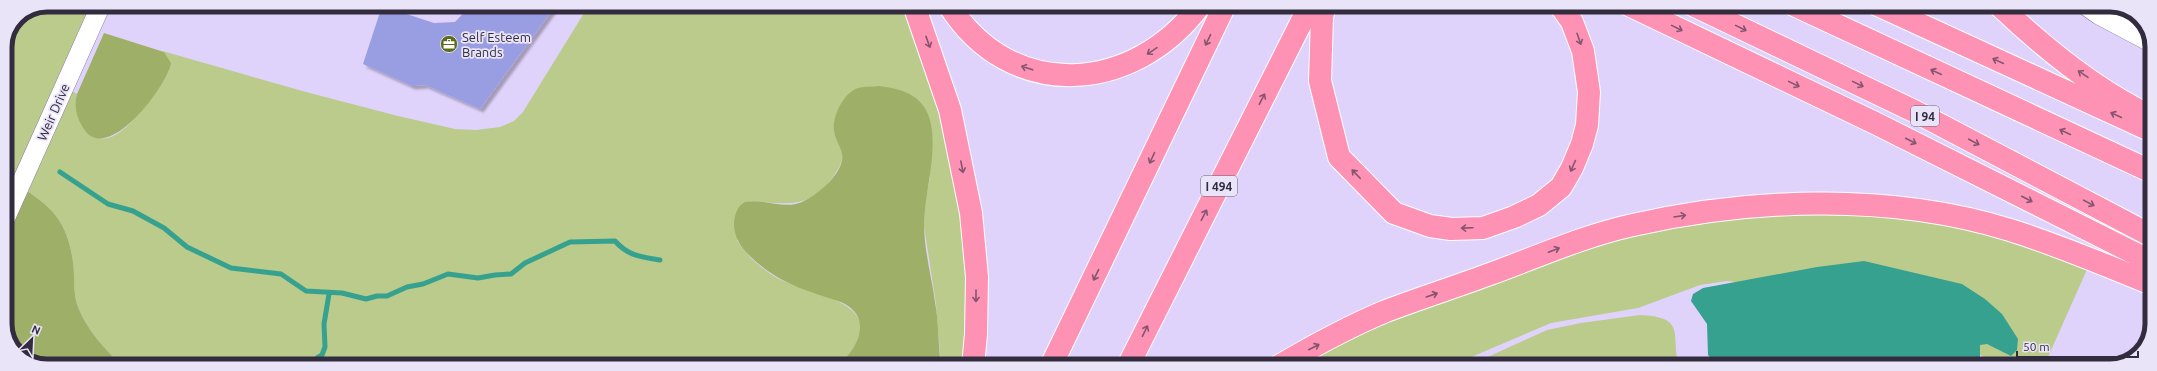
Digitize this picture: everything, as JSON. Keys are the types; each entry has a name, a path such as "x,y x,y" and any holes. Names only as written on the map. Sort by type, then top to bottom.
{"highway":[{"path":"916,12 950,110 971,213 976,277 976,334 974,359"},
{"path":"953,12 959,22 974,38 1006,60 1039,72 1055,75 1076,75 1117,68 1146,56 1174,34 1194,12"},
{"path":"1054,359 1222,12"},
{"name":"I 494","path":"1132,359 1306,12"},
{"path":"1323,12 1320,81 1340,157 1394,213 1430,226 1450,229 1483,228 1514,217 1539,205 1561,187 1572,168 1587,125 1589,92 1583,51 1572,22 1565,12"},
{"path":"1644,12 1875,123 2145,258"},
{"name":"I 94","path":"1708,12 1916,112 2145,232"},
{"path":"1809,12 2145,169"},
{"path":"1893,12 2145,129"},
{"path":"2006,12 2027,32 2077,71 2145,113"},
{"path":"1293,359 1385,312 1583,239 1632,225 1672,218 1710,212 1781,205 1818,203 1853,204 1904,208 1954,217 2008,230 2100,262 2145,281"}],"street":[{"name":"Weir Drive","path":"12,203 98,12"},
{"path":"2095,12 2144,39"}],"shaded area":[{"path":"47,12 88,12 12,181 12,47 15,33 22,22 33,15"},
{"path":"585,12 908,12 951,145 967,262 965,359 940,359 936,304 924,226 924,209 930,177 931,132 844,99 836,117 834,126 835,135 842,152 842,161 833,177 824,188 805,200 785,203 750,201 737,240 745,252 755,262 779,279 834,299 847,307 857,316 861,327 858,340 844,359 115,359 90,330 77,304 71,249 64,229 53,212 27,191 72,91 77,94 76,98 85,131 99,138 108,138 117,134 126,128 143,109 169,70 164,52 159,50 306,92 455,129 476,130 500,127 514,121 523,112"},
{"path":"104,33 164,52 171,63 167,74 148,104 134,119 119,131 105,138 92,137 82,126 78,118 76,106 77,94"},
{"path":"879,86 906,92 922,104 930,121 933,145 925,209 924,232 936,310 940,359 844,359 856,344 859,335 860,326 854,311 841,302 797,287 780,279 765,269 745,251 737,239 734,226 735,216 739,207 745,202 759,201 788,205 802,202 820,190 837,173 842,160 842,153 834,131 835,119 843,100 853,91 861,87"},
{"path":"27,191 53,212 64,229 71,249 77,304 90,330 115,359 42,359 27,353 18,344 12,327 12,224"},
{"path":"1838,211 1950,223 2089,265 2047,359 1986,359 1972,350 1775,287 1727,281 1700,285 1638,308 1551,323 1466,359 1314,359 1343,343 1417,310 1625,237 1691,222"},
{"path":"1864,261 1962,284 1985,299 2002,314 2018,339 2017,350 2011,356 1987,344 1980,345 1980,358 1982,359 1712,359 1708,355 1707,324 1691,301 1693,294 1703,288 1817,267"},
{"path":"1640,315 1665,320 1671,324 1674,330 1678,359 1483,359 1547,330 1581,323"}],"building":[{"name":"Self Esteem Brands","path":"380,12 400,12 434,23 455,22 464,12 551,12 480,109 425,85 412,86 363,64"}],"waterway":[{"path":"60,172 108,204 133,211 164,228 187,247 231,268 281,274 306,291 342,293 366,299 377,296 387,296 407,287 423,284 448,274 478,278 511,274 525,263 570,242 615,241 630,253 641,257 660,260"},
{"path":"316,359 322,355 325,347 324,324 329,294"}],"place":[{"name":"Self Esteem Brands","path":"449,44"}]}
